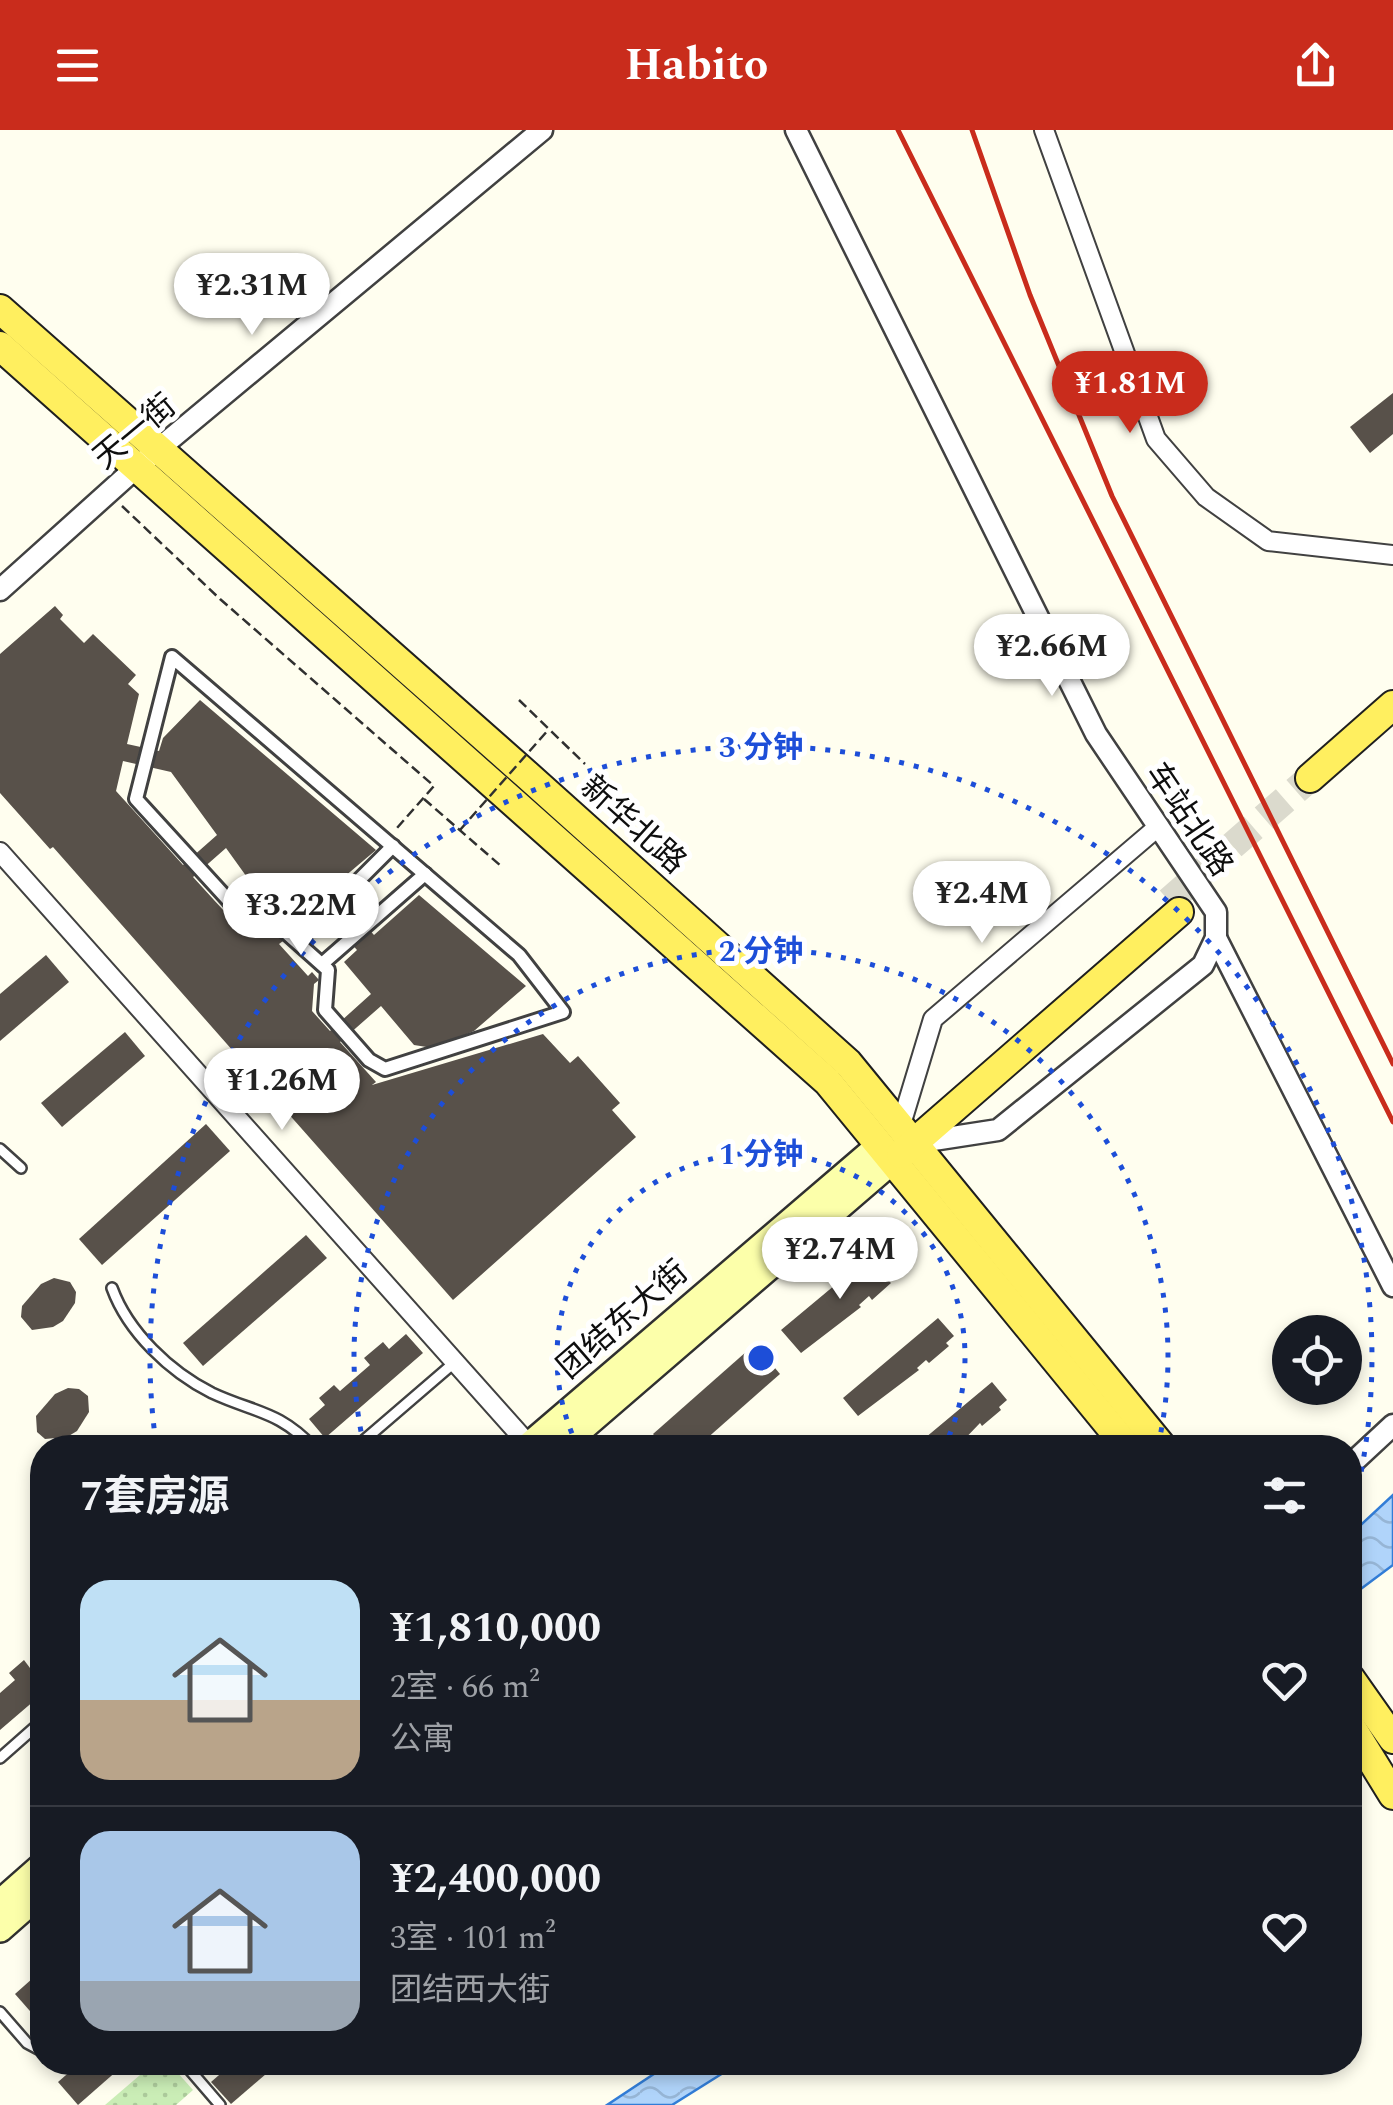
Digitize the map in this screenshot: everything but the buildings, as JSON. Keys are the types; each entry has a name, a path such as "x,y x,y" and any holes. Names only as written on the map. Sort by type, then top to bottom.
{"main road":[{"name":"新华北路","path":"0,310 148,457 848,1063 896,1144 1118,1435"},
{"name":"新华北路","path":"0,346 148,457"},
{"path":"1393,705 1314,784 1393,724"},
{"path":"896,1144 1174,906"},
{"name":"新华北路","path":"896,1144 1152,1435"},
{"name":"团结东大街","path":"541,1435 896,1144"},
{"name":"团结东大街","path":"573,1435 896,1144"},
{"path":"1362,1695 1393,1739"},
{"path":"1362,1741 1389,1778"},
{"path":"0,1903 30,1877"},
{"path":"0,1929 30,1903"}],"street":[{"name":"天一街","path":"0,590 148,457 542,130"},
{"name":"车站北路","path":"796,130 1096,734 1216,912 1216,938 1393,1286"},
{"path":"1044,130 1156,439 1206,497 1268,541 1393,555"},
{"path":"172,657 389,844 519,955 562,1012 386,1069 369,1060 325,1010 328,970 282,928 252,926 136,799 172,657"},
{"path":"1159,826 933,1019 896,1144 998,1130 1189,978 1203,965 1216,938"},
{"path":"298,940 389,844"},
{"path":"0,852 518,1435"},
{"path":"322,964 425,874"},
{"path":"1362,1454 1393,1426"}],"lane":[{"path":"0,1149 21,1168"},
{"path":"112,1288 131,1326 170,1365 210,1392 275,1415 301,1435"},
{"path":"371,1435 455,1362"},
{"path":"0,1758 30,1732"},
{"path":"0,2012 30,2046"},
{"path":"194,2075 220,2105"}],"path":[{"path":"107,493 220,599 434,786 389,844"},
{"path":"519,700 585,764"},
{"path":"460,830 549,729"},
{"path":"424,799 501,866"}],"green space":[{"path":"140,2075 180,2075 193,2090 176,2105 105,2105"}],"water":[{"path":"1393,1495 1393,1565 1362,1588 1362,1524"},
{"path":"652,2075 720,2075 672,2105 607,2105"}],"tunnel":[{"path":"1169,901 1310,778"}],"railway":[{"path":"898,130 1393,1122"},
{"path":"972,130 1030,295 1112,496 1393,1064"}]}
